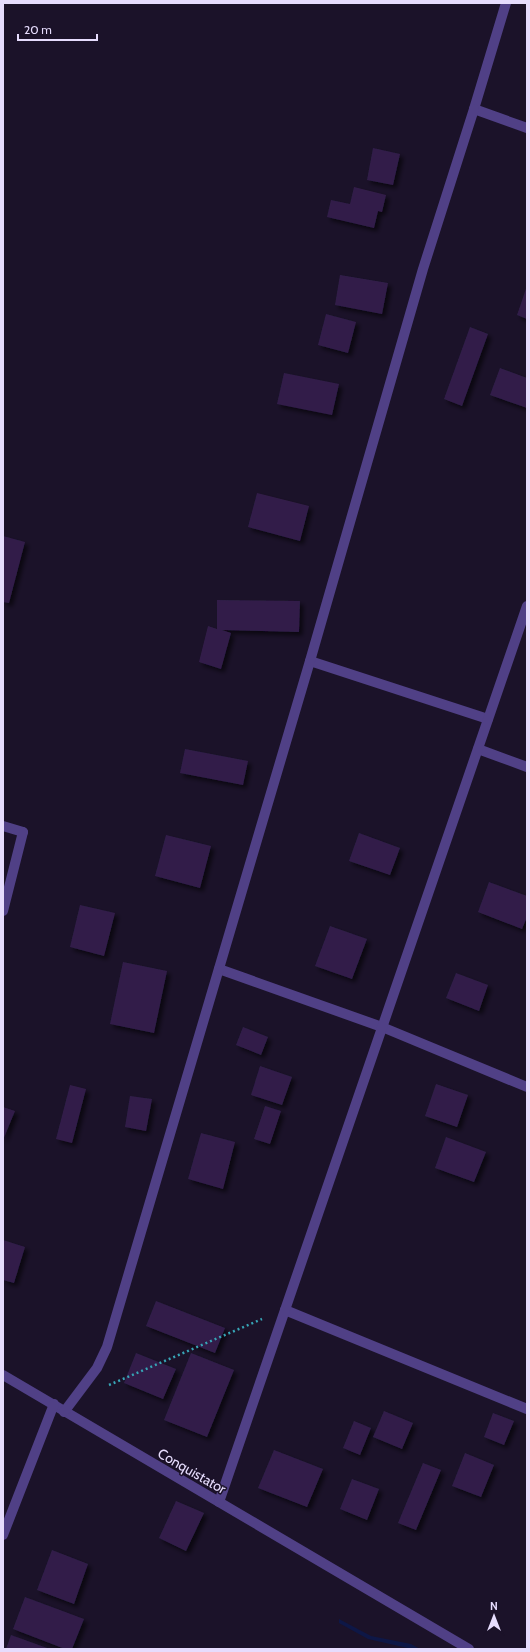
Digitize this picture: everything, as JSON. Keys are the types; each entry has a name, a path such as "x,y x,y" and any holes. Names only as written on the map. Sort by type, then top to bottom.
{"street":[{"path":"64,1412 97,1368 107,1347 310,662 423,269 506,3"},
{"path":"474,109 527,128"},
{"path":"219,1502 527,606"},
{"path":"310,662 488,719"},
{"path":"478,749 527,767"},
{"path":"3,826 23,832 3,912"},
{"path":"219,969 382,1027 527,1087"},
{"path":"285,1310 527,1409"},
{"name":"Conquistator","path":"3,1376 54,1404 64,1412 468,1649"},
{"path":"3,1535 54,1404"}],"shaded area":[{"path":"339,1619 371,1636 411,1644 420,1649 412,1649 368,1639 339,1623"}],"building":[{"path":"373,148 400,154 393,185 367,180"},
{"path":"354,187 386,195 382,212 378,211 374,228 327,217 331,200 350,204"},
{"path":"340,275 388,283 382,314 335,305"},
{"path":"527,286 527,319 517,315"},
{"path":"326,314 356,322 348,353 318,345"},
{"path":"470,327 488,334 462,406 444,399"},
{"path":"500,368 527,378 527,408 490,395"},
{"path":"284,373 339,384 332,415 277,404"},
{"path":"257,493 309,506 300,541 248,527"},
{"path":"3,536 25,542 9,603 3,602"},
{"path":"217,600 300,601 299,632 222,630 231,633 221,669 199,662 208,626 217,629"},
{"path":"185,749 248,761 243,785 180,773"},
{"path":"359,833 400,848 390,875 349,861"},
{"path":"166,835 211,846 200,888 155,876"},
{"path":"489,882 527,896 527,917 522,929 478,912"},
{"path":"80,905 115,913 104,956 70,947"},
{"path":"330,926 367,939 352,979 315,966"},
{"path":"123,962 167,971 154,1033 110,1024"},
{"path":"456,973 488,985 479,1011 446,998"},
{"path":"243,1027 268,1037 261,1055 236,1045"},
{"path":"260,1066 292,1077 282,1105 251,1095"},
{"path":"436,1084 468,1095 457,1127 425,1116"},
{"path":"70,1085 86,1089 72,1143 56,1139"},
{"path":"130,1096 152,1099 146,1131 125,1127"},
{"path":"265,1106 281,1111 270,1144 254,1139"},
{"path":"3,1107 15,1111 3,1140"},
{"path":"201,1133 235,1142 223,1189 188,1179"},
{"path":"446,1137 486,1152 474,1182 435,1168"},
{"path":"3,1240 25,1247 14,1283 3,1280"},
{"path":"156,1301 225,1328 215,1353 146,1326"},
{"path":"136,1353 176,1369 163,1399 124,1383"},
{"path":"191,1353 234,1370 207,1437 164,1420"},
{"path":"384,1411 413,1423 402,1449 373,1437"},
{"path":"493,1413 514,1421 504,1445 484,1437"},
{"path":"354,1421 371,1428 360,1455 343,1448"},
{"path":"274,1450 323,1469 307,1507 258,1488"},
{"path":"465,1453 494,1465 481,1497 452,1486"},
{"path":"423,1463 441,1470 416,1530 398,1523"},
{"path":"352,1479 379,1489 367,1520 340,1509"},
{"path":"176,1501 204,1513 186,1551 159,1538"},
{"path":"52,1550 88,1564 74,1604 37,1590"},
{"path":"25,1597 84,1619 72,1649 65,1649 13,1629"},
{"path":"11,1635 47,1648 6,1649"}]}
